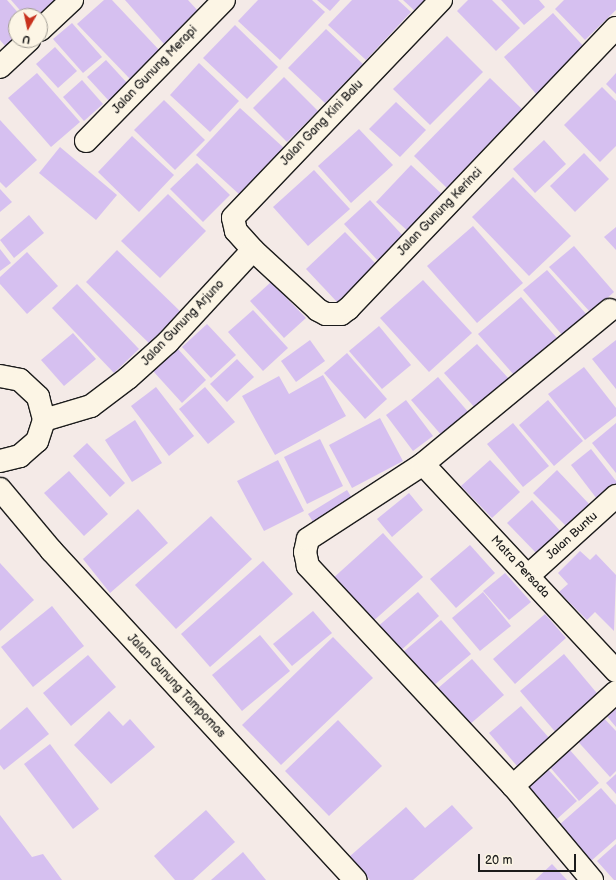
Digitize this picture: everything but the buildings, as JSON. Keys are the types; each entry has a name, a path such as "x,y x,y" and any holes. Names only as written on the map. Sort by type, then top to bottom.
{"street":[{"path":"48,22 72,0"},
{"name":"Jalan Gunung Merapi","path":"86,141 224,0"},
{"name":"Jalan Gang Kini Balu","path":"253,250 233,228 235,213 441,0"},
{"name":"Jalan Gunung Kerinci","path":"253,250 318,310 326,314 341,314 616,28"},
{"path":"0,66 20,48"},
{"name":"Jalan Gunung Arjuno","path":"44,420 91,406 128,378 168,342 253,250"},
{"path":"592,880 513,786 308,566 306,559 308,539 423,464 610,310"},
{"path":"0,376 20,380 38,397 44,420 37,441 20,456 0,461"},
{"name":"Matra Persada","path":"423,464 529,575 616,671"},
{"name":"Jalan Gunung Tampomas","path":"0,489 51,550 356,880"},
{"name":"Jalan Buntu","path":"529,575 616,496"},
{"path":"513,786 616,692"}]}
